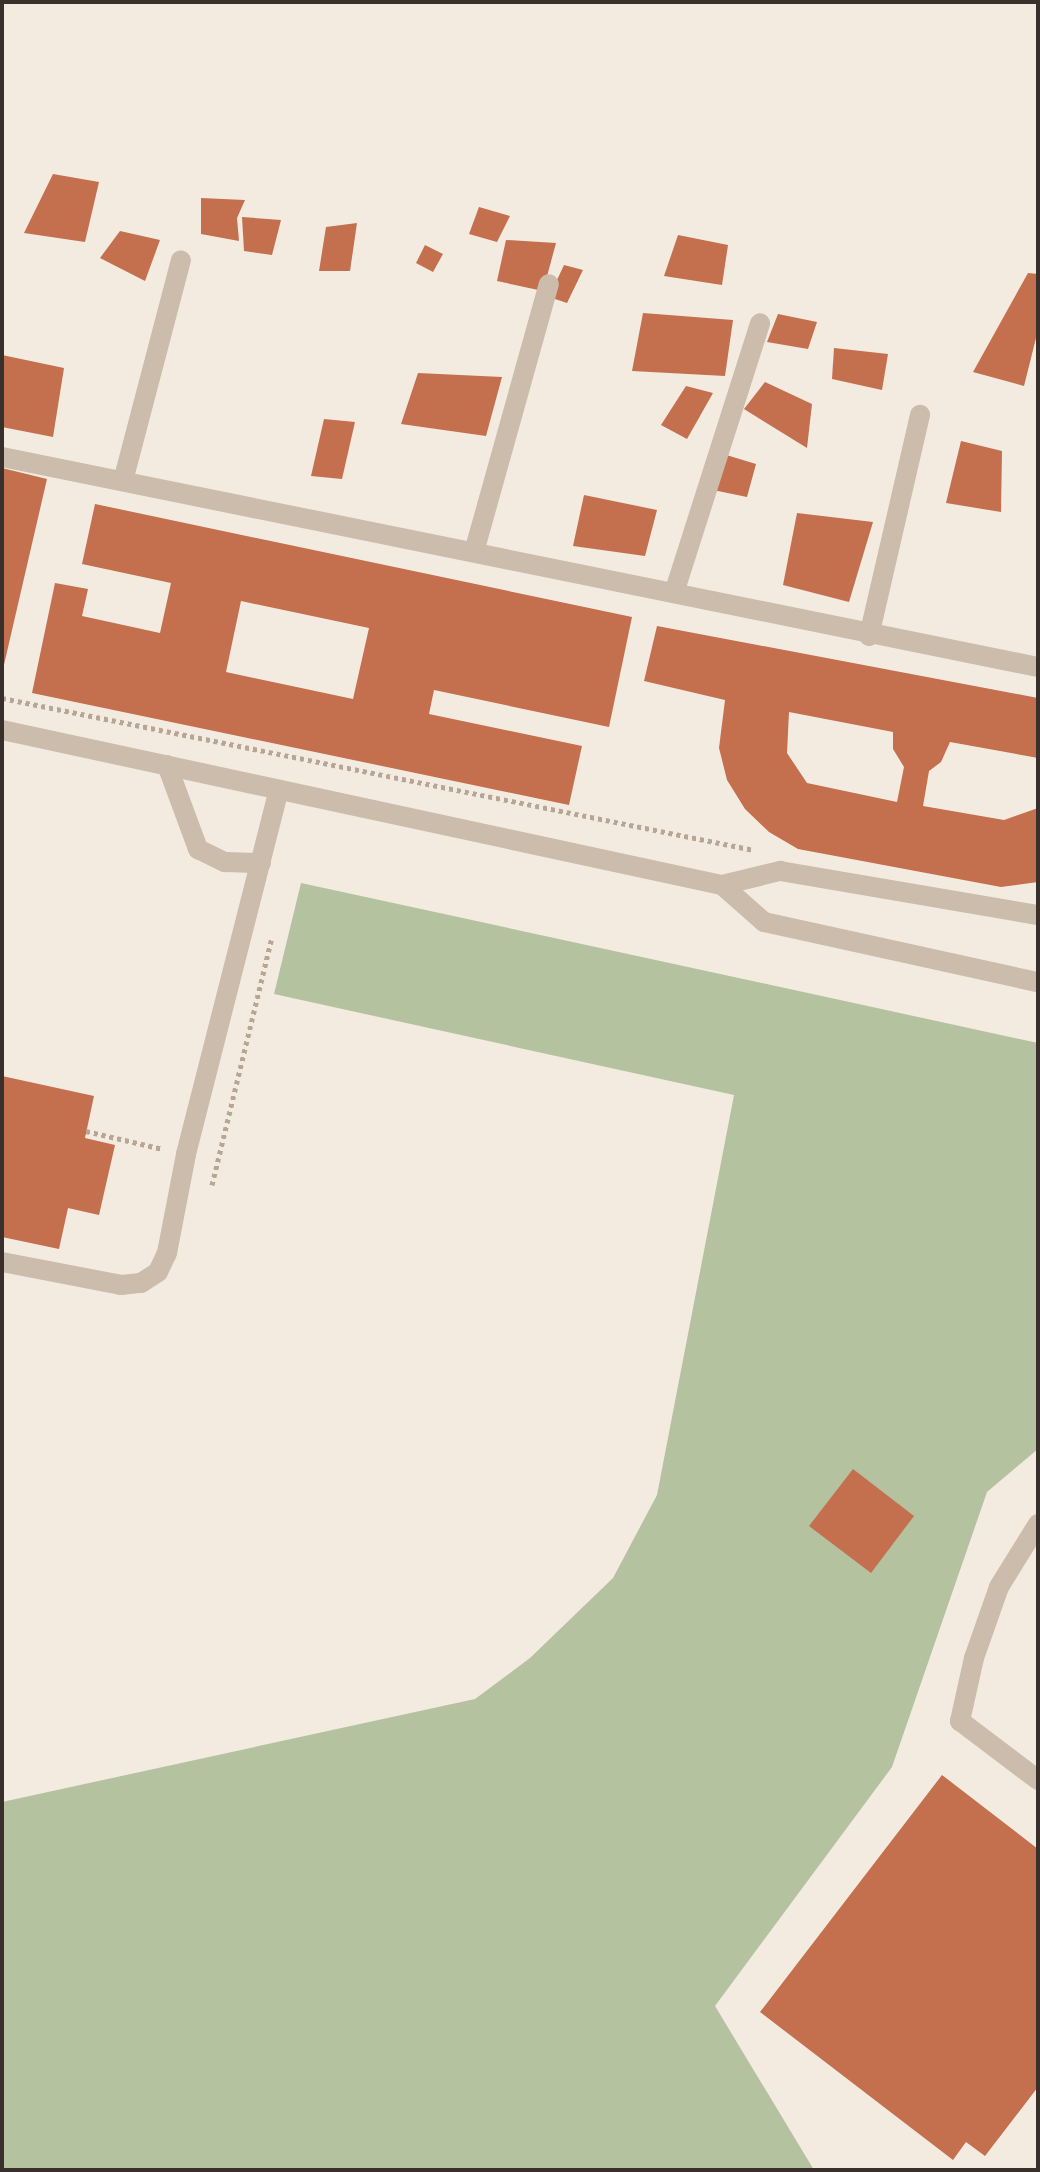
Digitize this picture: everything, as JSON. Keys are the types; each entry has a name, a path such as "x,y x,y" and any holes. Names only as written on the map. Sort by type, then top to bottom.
{"street":[{"path":"123,481 181,260"},
{"path":"474,552 549,284"},
{"path":"674,593 760,323"},
{"path":"869,636 920,415"},
{"path":"2,457 674,593 869,636 1038,667"},
{"path":"2,730 722,885 780,871 1038,915"},
{"path":"167,765 198,849 225,862 261,863"},
{"path":"2,1262 121,1285 141,1283 158,1272 167,1253 186,1154 279,790"},
{"path":"722,885 764,922 1038,982"},
{"path":"1038,1524 999,1587 974,1658 960,1721 1038,1780"}],"path":[{"path":"2,698 766,852"},
{"path":"306,795 315,761"},
{"path":"212,1185 273,933"},
{"path":"86,1131 218,1162"}],"green space":[{"path":"301,883 1038,1043 1038,1449 987,1492 892,1767 715,2006 814,2170 2,2170 2,1802 475,1699 530,1658 613,1578 657,1495 734,1095 274,994"}],"building":[{"path":"53,174 99,182 85,242 24,233"},
{"path":"201,198 245,200 237,218 239,241 201,234"},
{"path":"479,207 510,216 497,242 469,234"},
{"path":"242,217 281,220 272,255 244,251"},
{"path":"357,223 350,271 319,271 326,227"},
{"path":"120,231 160,240 145,281 100,258"},
{"path":"678,235 728,245 722,285 664,276"},
{"path":"506,240 556,243 543,291 497,281"},
{"path":"425,245 443,254 433,272 416,263"},
{"path":"564,265 583,270 567,303 549,297"},
{"path":"1028,273 1038,274 1038,330 1024,386 973,372"},
{"path":"643,313 733,320 725,376 632,371"},
{"path":"778,314 817,322 808,349 767,342"},
{"path":"834,348 888,354 882,390 832,379"},
{"path":"2,355 64,368 53,437 2,427"},
{"path":"418,373 502,377 486,436 401,424"},
{"path":"765,382 812,404 807,448 744,409"},
{"path":"686,386 713,393 687,439 661,425"},
{"path":"324,419 355,422 342,479 311,476"},
{"path":"961,441 1002,451 1001,512 946,503"},
{"path":"723,454 756,464 747,497 713,490"},
{"path":"2,468 47,479 3,669 2,668"},
{"path":"584,495 657,510 645,556 573,546"},
{"path":"95,504 632,617 609,727 434,690 429,714 582,746 569,805 32,693 55,583 88,589 82,616 160,633 171,583 82,564","holes":["241,601 369,628 353,699 226,672"]},
{"path":"797,513 873,522 849,602 783,585"},
{"path":"657,626 1038,698 1038,758 950,742 941,762 929,771 923,806 1004,820 1038,808 1038,882 1001,887 798,849 769,832 745,809 727,780 719,748 725,700 644,681","holes":["789,712 893,732 893,749 904,767 897,802 807,783 787,753"]},
{"path":"2,1076 94,1096 85,1138 115,1145 99,1215 68,1208 59,1249 2,1237"},
{"path":"853,1469 914,1516 871,1573 809,1526"},
{"path":"942,1775 1038,1849 1038,2087 985,2156 966,2142 953,2160 760,2012"}]}
